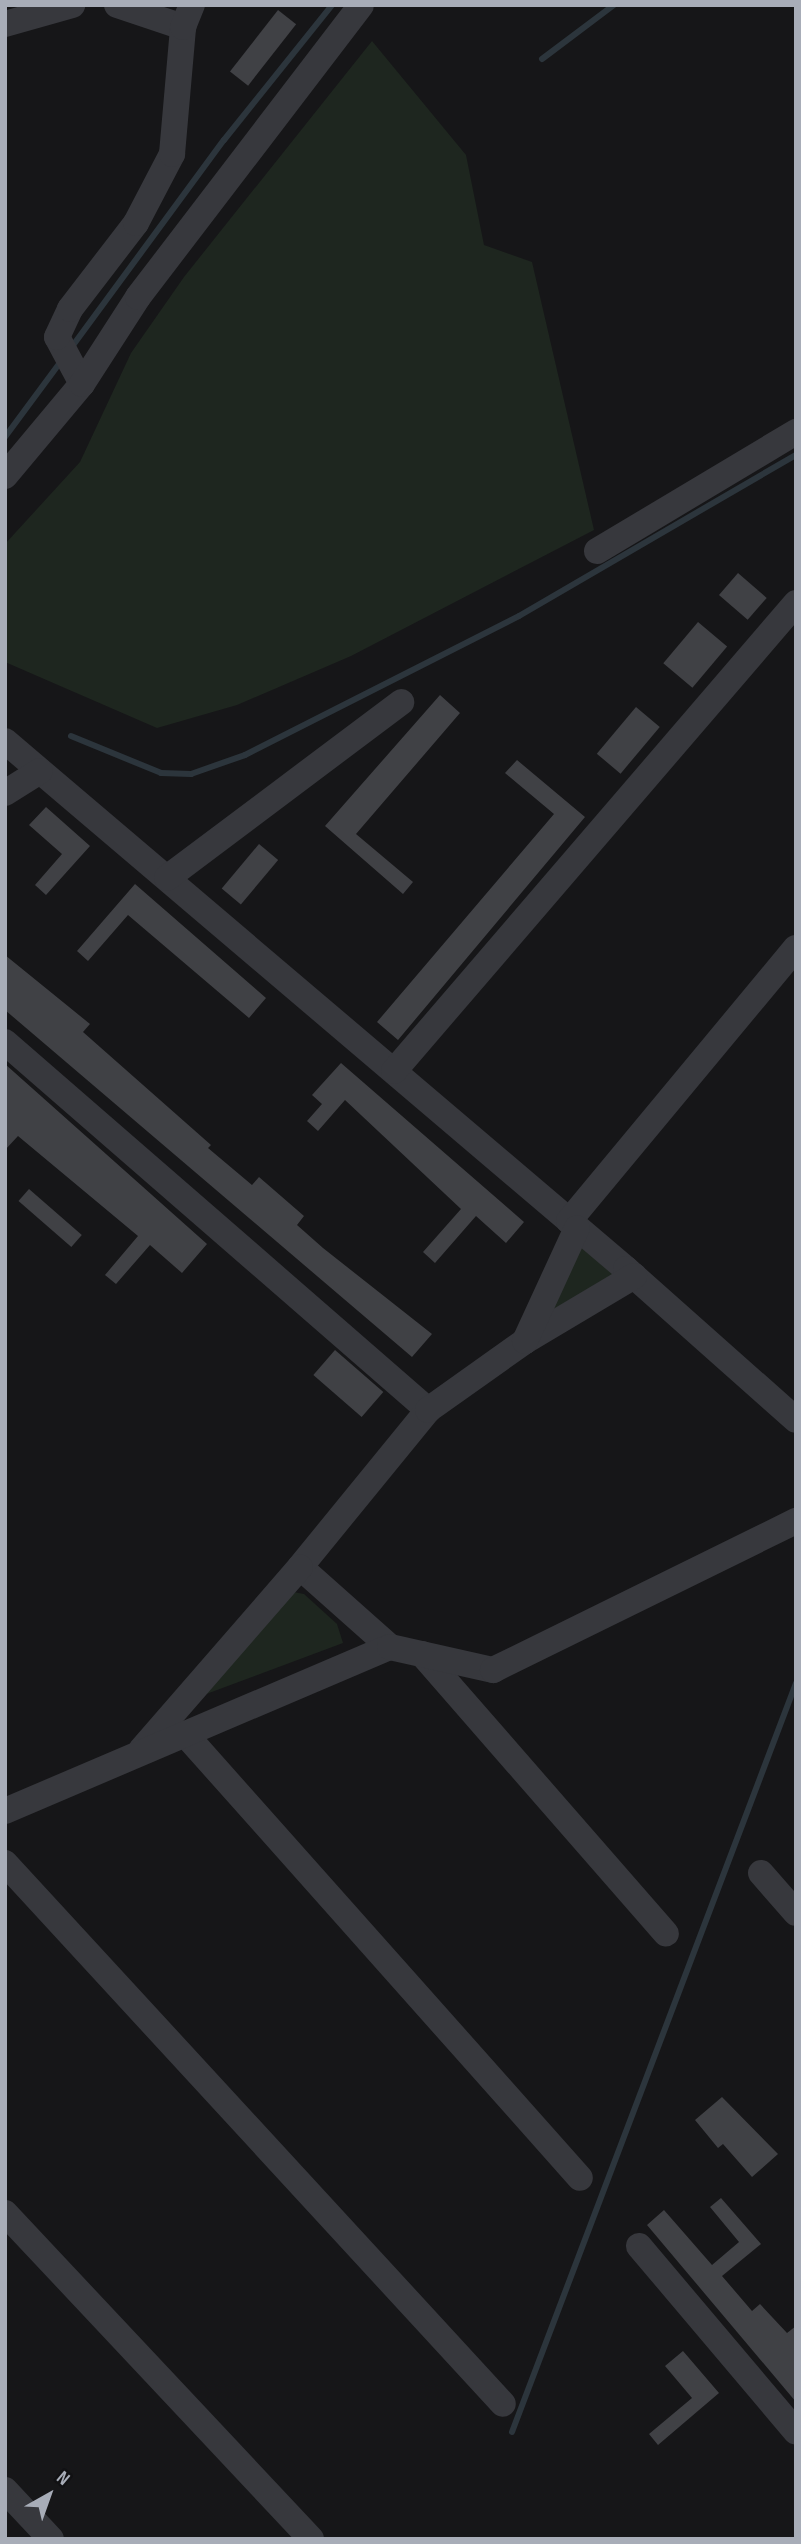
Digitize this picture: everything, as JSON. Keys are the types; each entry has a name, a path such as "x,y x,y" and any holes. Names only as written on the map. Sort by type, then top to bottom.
{"street":[{"path":"5,24 72,5"},
{"path":"72,365 57,337 70,309 136,223 172,154 188,16 117,5"},
{"path":"5,476 72,365 146,286 361,5"},
{"path":"597,551 796,432"},
{"path":"394,1071 796,603"},
{"path":"167,878 401,702"},
{"path":"5,741 634,1276 796,1420"},
{"path":"5,793 40,771"},
{"path":"525,1341 573,1224 796,948"},
{"path":"5,1042 428,1410"},
{"path":"137,1754 300,1567 428,1410 525,1341 634,1276"},
{"path":"300,1567 390,1647 494,1670 796,1521"},
{"path":"5,1811 390,1647"},
{"path":"422,1654 666,1934"},
{"path":"185,1734 580,2178"},
{"path":"5,1863 503,2404"},
{"path":"761,1873 796,1913"},
{"path":"5,2213 311,2539"},
{"path":"639,2246 796,2432"},
{"path":"5,2490 51,2539"}],"shaded area":[{"path":"372,41 466,155 484,245 532,262 594,530 351,656 237,705 157,728 5,662 5,544 80,462 131,353 184,277"},
{"path":"579,1243 616,1274 541,1327"},
{"path":"288,1591 304,1594 337,1624 343,1643 201,1696"}],"building":[{"path":"278,10 296,24 248,86 230,71"},
{"path":"738,573 767,598 748,620 719,595"},
{"path":"698,622 727,646 692,688 663,663"},
{"path":"440,695 460,713 356,834 413,882 403,894 325,826"},
{"path":"636,707 660,727 621,774 597,754"},
{"path":"517,760 585,817 398,1040 377,1022 554,814 505,773"},
{"path":"46,807 90,846 46,895 35,885 62,854 29,825"},
{"path":"259,844 278,860 241,905 222,888"},
{"path":"135,884 266,998 249,1018 128,915 88,961 77,951"},
{"path":"5,955 90,1024 83,1032 211,1145 208,1148 252,1185 259,1177 304,1216 297,1225 432,1334 412,1357 5,1010"},
{"path":"341,1063 524,1222 506,1243 476,1216 435,1263 423,1252 461,1209 345,1100 318,1131 307,1121 322,1104 312,1095"},
{"path":"5,1064 207,1244 182,1273 150,1245 116,1284 105,1275 138,1236 18,1136 5,1150"},
{"path":"29,1189 82,1235 71,1247 19,1201"},
{"path":"335,1350 383,1392 362,1417 313,1375"},
{"path":"722,2097 778,2154 752,2177 723,2144 718,2148 695,2120"},
{"path":"721,2198 761,2244 722,2276 752,2311 760,2304 787,2333 796,2326 796,2402 647,2225 664,2210 712,2265 739,2242 710,2207"},
{"path":"683,2351 719,2393 658,2445 649,2434 692,2398 665,2366"}],"waterway":[{"path":"71,348 224,140 332,5"},
{"path":"542,59 614,5"},
{"path":"5,437 62,360"},
{"path":"71,736 161,773 191,774 245,755 519,616 796,455"},
{"path":"512,2432 796,1683"}]}
